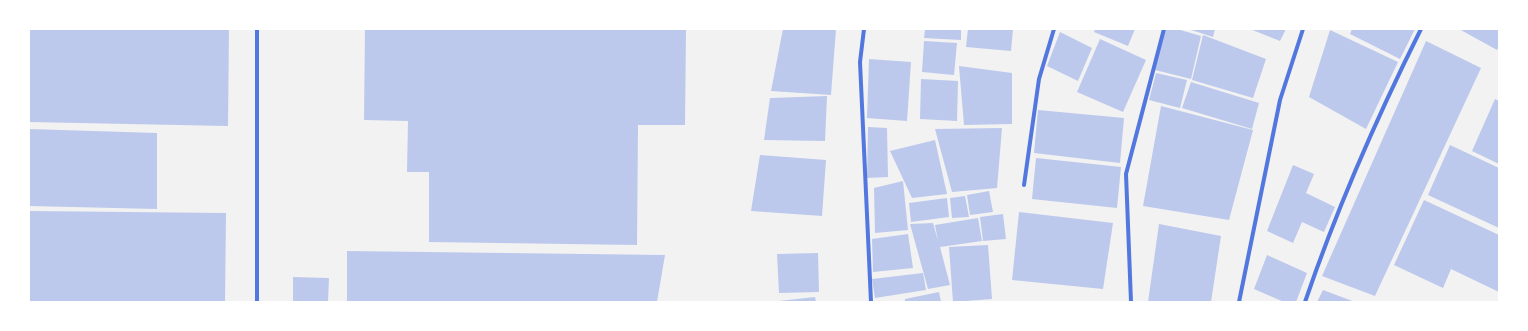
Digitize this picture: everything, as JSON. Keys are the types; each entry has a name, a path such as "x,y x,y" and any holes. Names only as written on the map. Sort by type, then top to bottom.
{"street":[{"path":"257,29 257,302"},
{"path":"864,29 860,62 871,302"},
{"path":"1024,185 1039,79 1054,29"},
{"path":"1131,302 1126,174 1164,29"},
{"path":"1239,302 1280,100 1303,29"},
{"path":"1306,302 1341,204 1421,29"}],"building":[{"path":"29,29 229,29 228,126 29,122"},
{"path":"365,29 686,29 685,125 638,125 637,245 429,242 429,172 407,172 408,121 364,120"},
{"path":"783,29 836,29 831,95 771,91"},
{"path":"925,29 961,29 961,40 924,38"},
{"path":"968,29 1013,29 1011,51 966,47"},
{"path":"1095,29 1135,29 1128,46 1094,32"},
{"path":"1165,29 1177,29 1201,36 1191,79 1155,70"},
{"path":"1188,29 1215,29 1213,37"},
{"path":"1250,29 1286,29 1280,41"},
{"path":"1352,29 1415,29 1400,59 1350,34"},
{"path":"1459,29 1499,29 1499,46 1497,50"},
{"path":"1330,30 1398,62 1366,129 1309,97"},
{"path":"1060,32 1092,48 1078,81 1047,66"},
{"path":"1203,35 1266,59 1253,98 1192,80"},
{"path":"1100,39 1146,60 1123,112 1077,92"},
{"path":"924,41 957,43 954,75 922,72"},
{"path":"1426,41 1481,68 1375,296 1322,276"},
{"path":"869,59 911,62 907,121 867,118"},
{"path":"959,66 1012,73 1012,124 964,125"},
{"path":"1156,73 1187,80 1180,108 1149,100"},
{"path":"921,79 958,81 957,121 920,119"},
{"path":"1191,82 1259,103 1252,129 1182,108"},
{"path":"827,96 825,141 764,140 770,98"},
{"path":"1495,99 1499,101 1499,164 1472,151"},
{"path":"1161,106 1253,130 1229,220 1143,206"},
{"path":"1038,110 1124,118 1120,163 1034,153"},
{"path":"868,127 887,128 888,177 867,178"},
{"path":"1002,128 997,188 952,192 935,129"},
{"path":"29,129 157,133 157,209 29,206"},
{"path":"935,140 947,194 912,198 890,151"},
{"path":"1450,145 1499,168 1499,228 1428,195"},
{"path":"760,155 826,160 822,216 751,211"},
{"path":"1036,158 1121,167 1117,208 1032,199"},
{"path":"1293,165 1314,174 1306,193 1335,207 1324,232 1302,222 1293,243 1267,231"},
{"path":"903,181 908,230 875,233 874,188"},
{"path":"989,191 993,212 970,215 967,195"},
{"path":"965,196 969,217 952,218 950,198"},
{"path":"947,198 949,217 911,222 909,203"},
{"path":"1424,200 1499,235 1499,292 1451,269 1443,288 1394,265"},
{"path":"29,211 226,213 225,302 29,302"},
{"path":"1019,212 1113,223 1103,289 1012,280"},
{"path":"1003,214 1006,239 983,241 980,217"},
{"path":"978,218 982,241 940,247 950,285 928,289 910,224 933,223 938,241 935,225"},
{"path":"1159,224 1221,236 1211,302 1148,302"},
{"path":"908,234 913,268 873,272 872,239"},
{"path":"988,245 992,299 953,302 949,247"},
{"path":"347,251 665,255 657,302 347,302"},
{"path":"818,253 819,292 779,293 777,254"},
{"path":"1267,255 1307,273 1296,302 1284,302 1254,289"},
{"path":"923,273 926,290 875,298 872,279"},
{"path":"293,277 329,278 328,302 293,302"},
{"path":"1323,290 1355,302 1317,302"},
{"path":"939,292 941,302 905,302 905,299"},
{"path":"815,297 816,302 779,302 779,301"}]}
